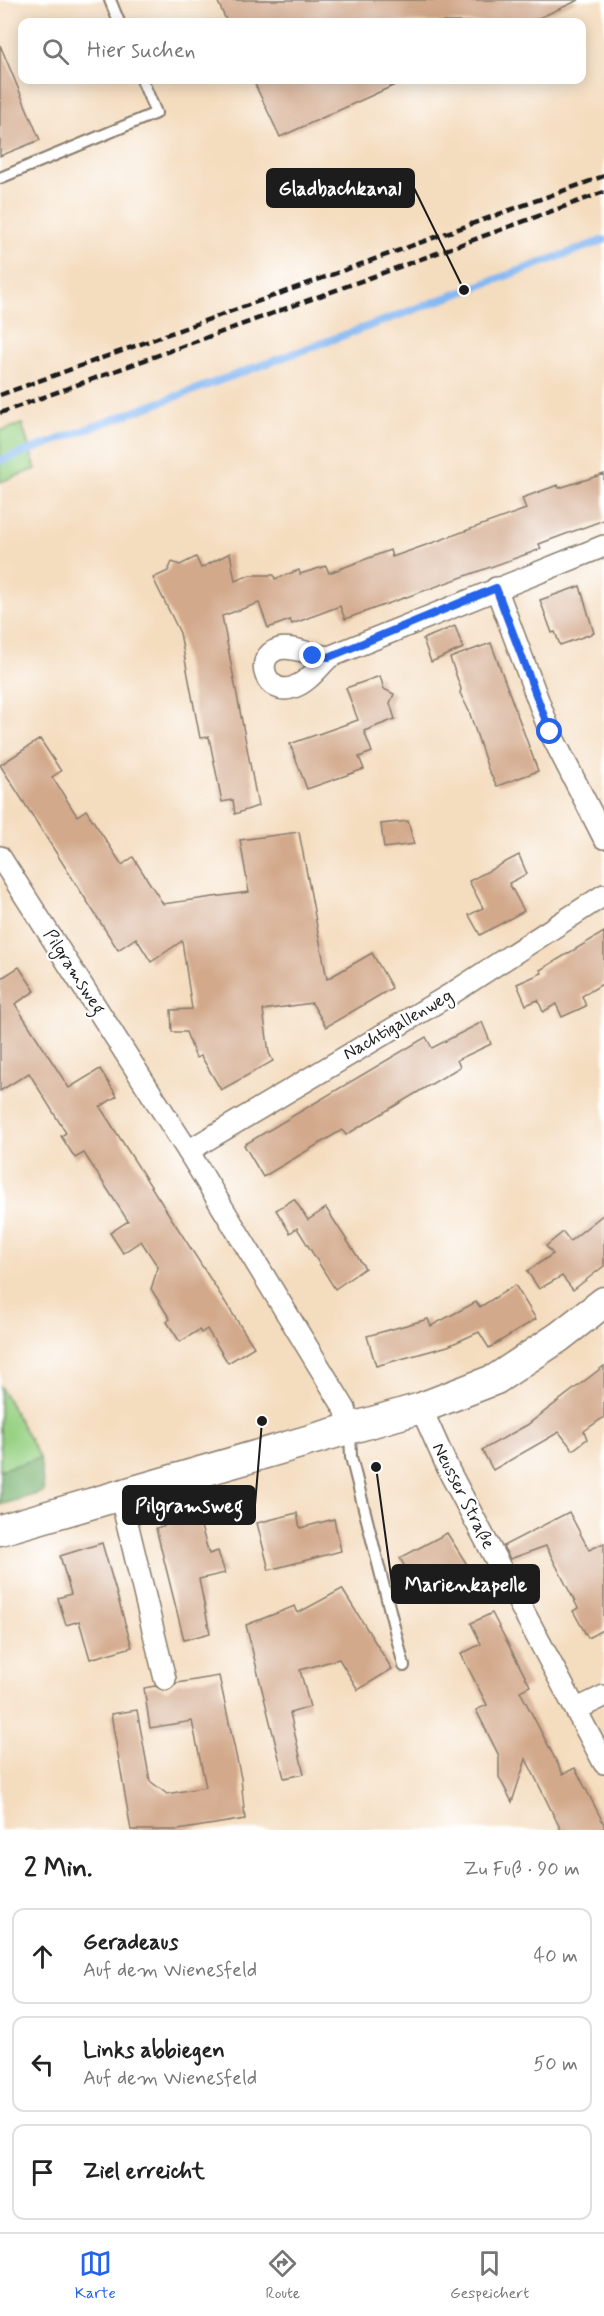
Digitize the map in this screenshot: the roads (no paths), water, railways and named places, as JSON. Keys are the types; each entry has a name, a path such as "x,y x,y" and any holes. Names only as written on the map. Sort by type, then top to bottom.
{"street":[{"path":"329,657 604,546"},
{"path":"496,588 550,732 604,838"},
{"name":"Pilgramsweg","path":"0,857 188,1150 345,1409 350,1427"},
{"name":"Nachtigallenweg","path":"188,1150 451,994 604,895"},
{"path":"0,1530 421,1407 496,1379 604,1302"},
{"name":"Neusser Straße","path":"421,1407 446,1466 604,1762"},
{"path":"120,1494 165,1679"},
{"path":"576,1709 604,1696"}],"lane":[{"path":"110,0 117,18"},
{"path":"0,178 156,113 144,84"},
{"path":"350,1427 351,1457 404,1666"}],"waterway":[{"path":"0,461 604,240"}],"railway":[{"path":"0,395 604,176"},
{"path":"0,413 604,192"}],"place":[{"name":"Gladbachkanal","path":"464,290"},
{"name":"Pilgramsweg","path":"262,1421"},
{"name":"Marienkapelle","path":"376,1467"}]}
